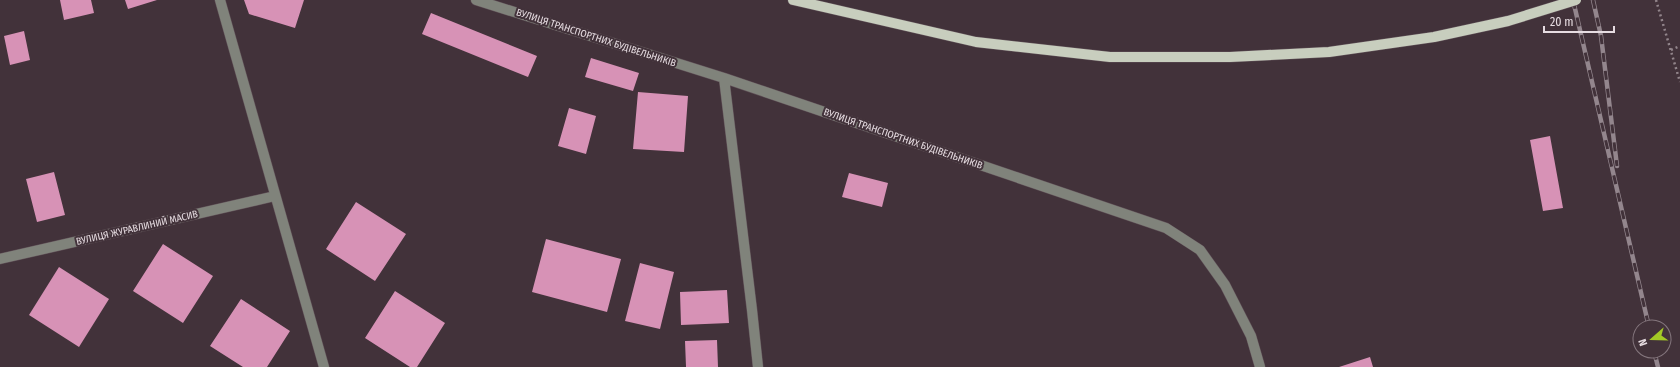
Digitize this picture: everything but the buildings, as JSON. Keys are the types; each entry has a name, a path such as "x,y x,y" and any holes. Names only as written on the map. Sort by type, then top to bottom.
{"main road":[{"path":"793,0 976,42 1110,57 1230,58 1330,52 1434,37 1508,21 1576,0"}],"street":[{"path":"220,0 324,367"},
{"name":"ВУЛИЦЯ ТРАНСПОРТНИХ БУДІВЕЛЬНИКІВ","path":"476,0 724,78 1166,228 1200,250 1226,284 1251,336 1260,367"},
{"path":"724,78 758,367"},
{"name":"ВУЛИЦЯ ЖУРАВЛИНИЙ МАСИВ","path":"0,259 275,196"}],"path":[{"path":"1656,0 1680,82"},
{"path":"1671,50 1680,46"}],"railway":[{"path":"1573,0 1647,319"},
{"path":"1593,0 1601,36 1617,166"},
{"path":"1656,359 1658,367"}]}
